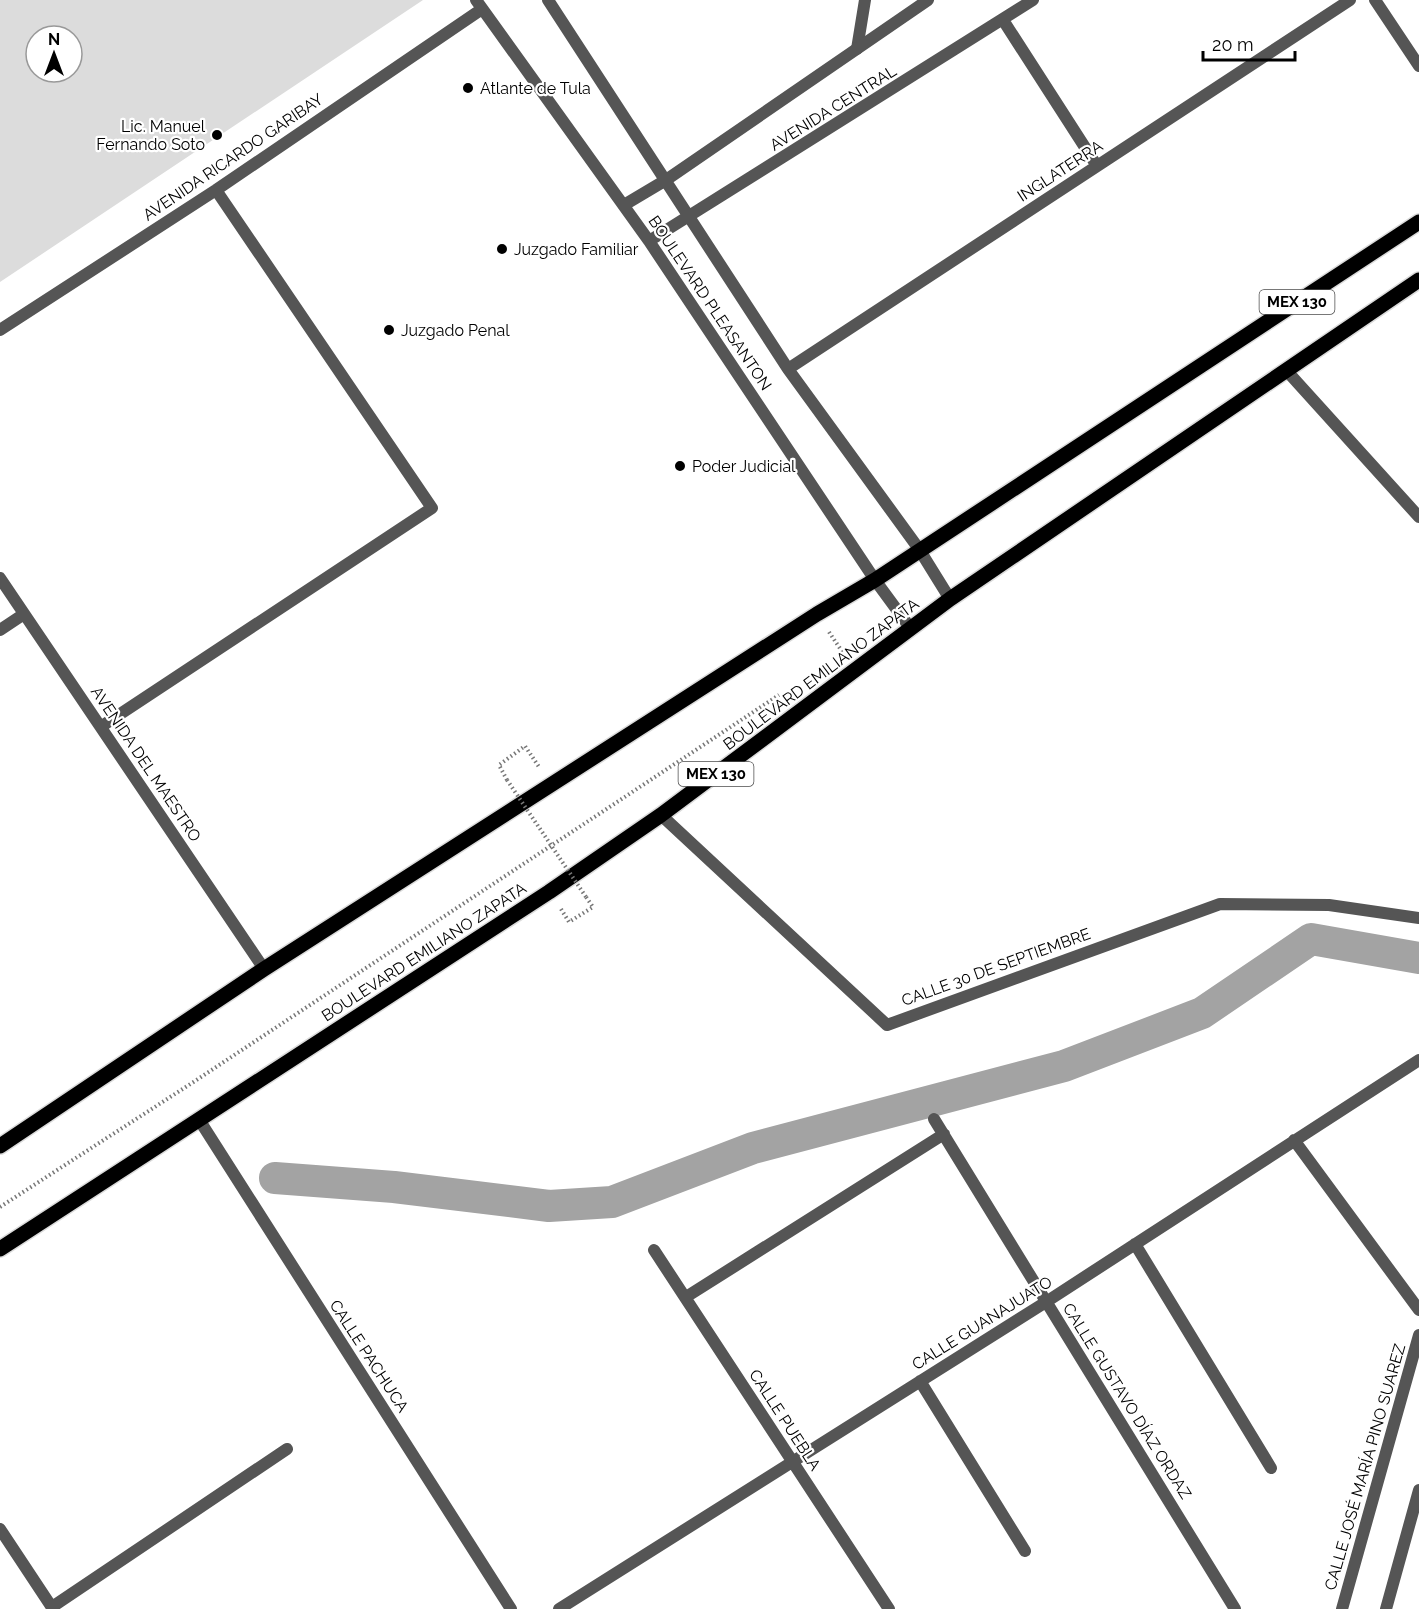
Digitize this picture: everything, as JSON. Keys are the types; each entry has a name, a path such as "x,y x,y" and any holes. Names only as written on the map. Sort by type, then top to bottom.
{"main road":[{"name":"MEX 130","path":"0,1146 264,969 817,614 875,580 1419,222"},
{"name":"BOULEVARD EMILIANO ZAPATA","path":"0,1249 200,1121 549,891 661,814 950,599 1419,280"}],"street":[{"name":"BOULEVARD PLEASANTON","path":"548,0 788,369 919,549 950,599"},
{"path":"857,49 865,0"},
{"name":"AVENIDA CENTRAL","path":"624,205 666,180 928,0"},
{"name":"AVENIDA CENTRAL","path":"649,241 1033,0"},
{"name":"INGLATERRA","path":"788,369 1350,0"},
{"path":"1375,0 1419,66"},
{"name":"BOULEVARD PLEASANTON","path":"479,5 649,241 875,580 911,629"},
{"name":"AVENIDA RICARDO GARIBAY","path":"0,330 216,190 479,5"},
{"path":"1003,20 1097,166"},
{"path":"102,726 432,508 216,190"},
{"path":"1286,370 1419,517"},
{"name":"AVENIDA DEL MAESTRO","path":"0,578 264,969"},
{"path":"0,630 24,614"},
{"name":"CALLE 30 DE SEPTIEMBRE","path":"661,814 887,1025 1220,904 1329,905 1416,915"},
{"name":"CALLE GUANAJUATO","path":"559,1609 1046,1302 1419,1060"},
{"name":"CALLE GUSTAVO DÍAZ ORDAZ","path":"934,1119 1235,1609"},
{"name":"CALLE PACHUCA","path":"200,1121 511,1609"},
{"path":"686,1297 944,1134"},
{"path":"1294,1140 1419,1310"},
{"path":"1136,1244 1271,1468"},
{"name":"CALLE PUEBLA","path":"654,1250 889,1609"},
{"name":"CALLE JOSÉ MARÍA PINO SUAREZ","path":"1342,1609 1419,1335"},
{"path":"920,1381 1025,1551"},
{"path":"0,1528 53,1608 287,1449"},
{"path":"1386,1609 1419,1490"}],"path":[{"path":"817,614 855,671"},
{"path":"833,658 842,652"},
{"path":"0,1207 195,1082 785,690"},
{"path":"525,746 499,765 593,907 569,922"}],"shaded area":[{"path":"0,0 423,0 0,282"}],"waterway":[{"path":"275,1178 394,1187 549,1206 612,1202 753,1148 1064,1066 1202,1013 1311,939 1419,958"}],"place":[{"name":"Atlante de Tula","path":"468,88"},
{"name":"Lic. Manuel Fernando Soto","path":"217,135"},
{"name":"Juzgado Familiar","path":"502,249"},
{"name":"Juzgado Penal","path":"389,330"},
{"name":"Poder Judicial","path":"680,466"}]}
